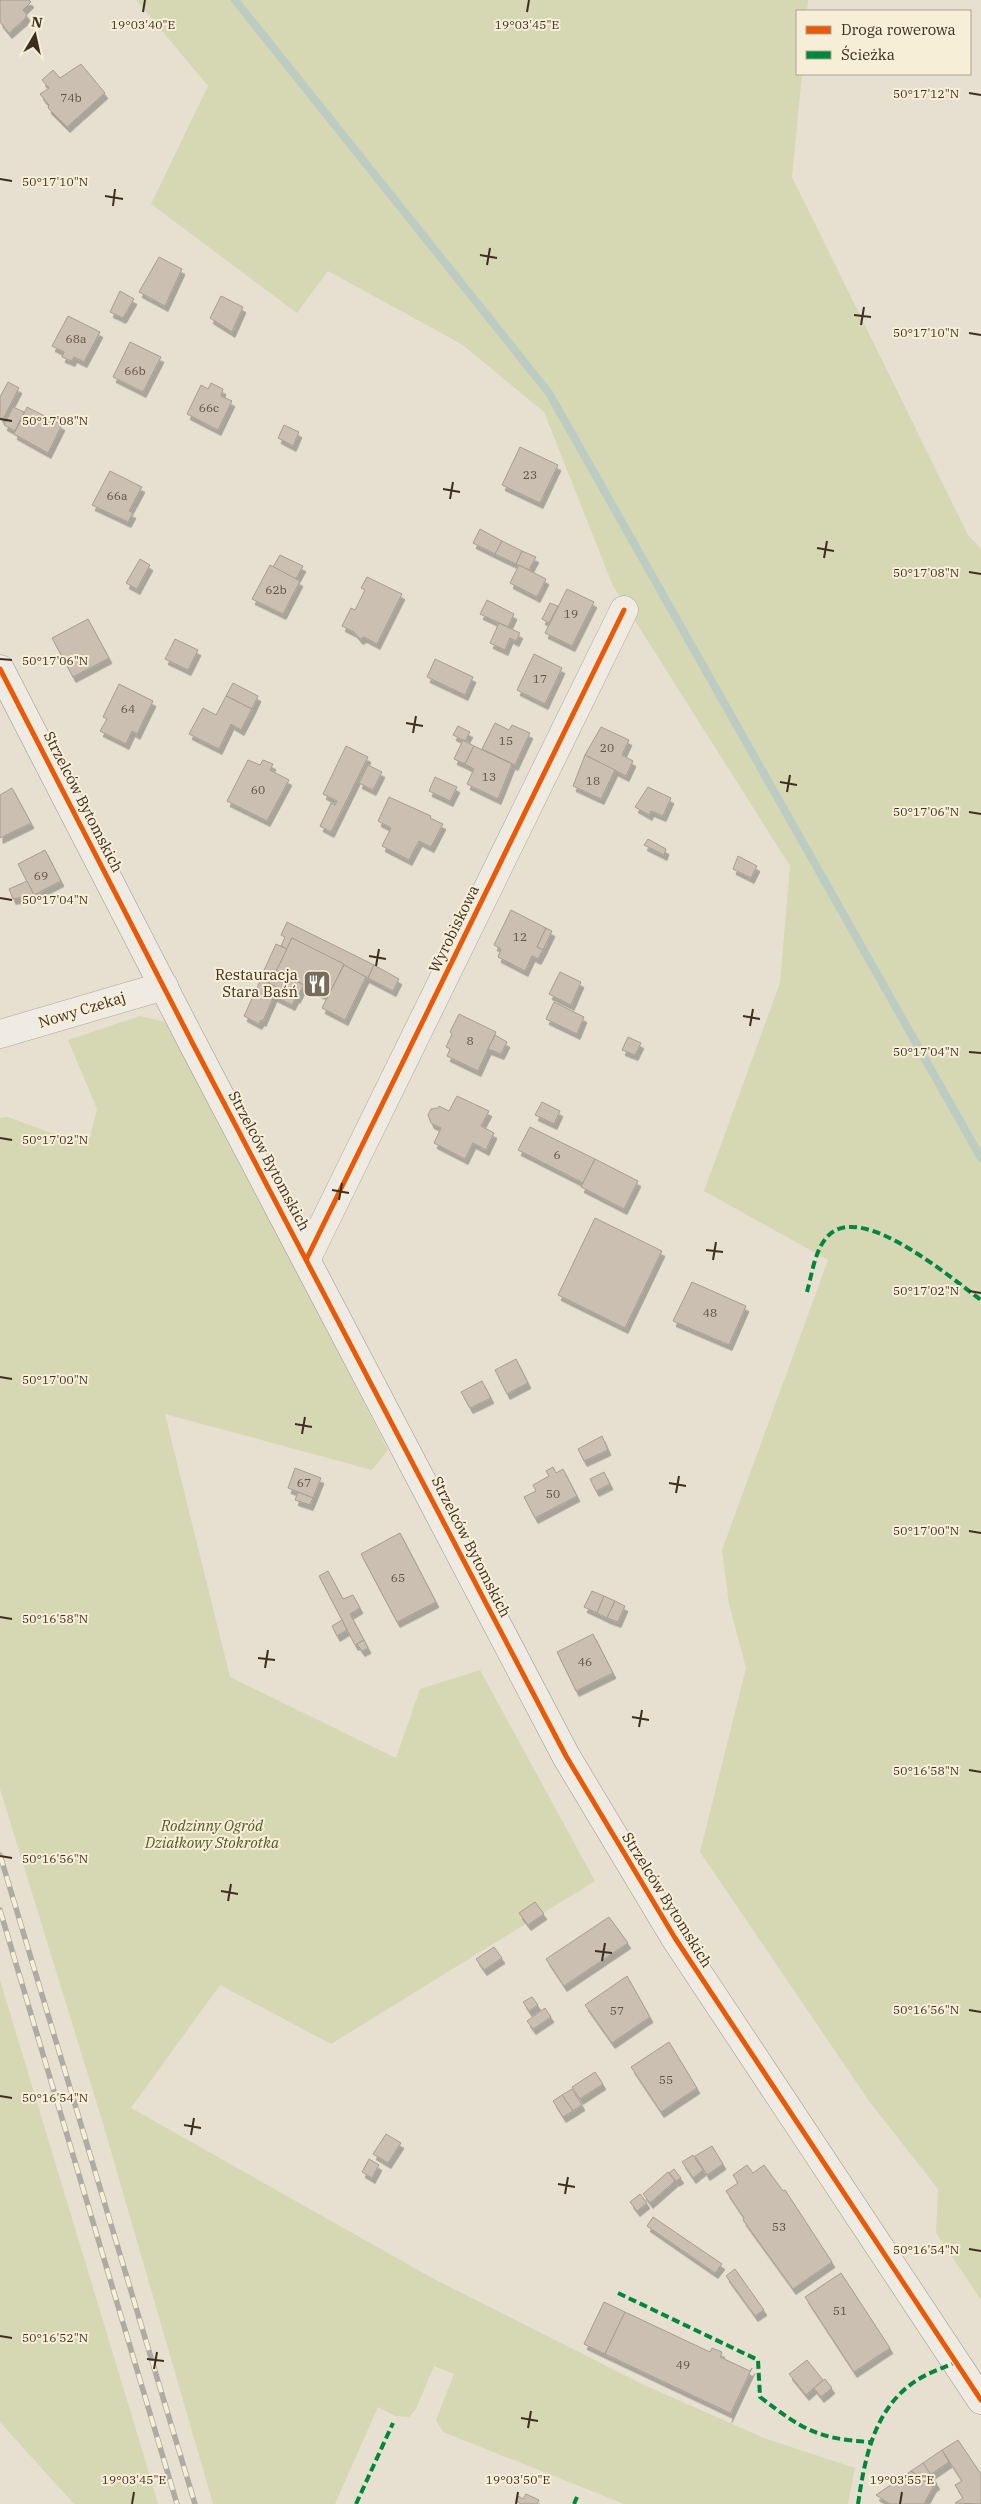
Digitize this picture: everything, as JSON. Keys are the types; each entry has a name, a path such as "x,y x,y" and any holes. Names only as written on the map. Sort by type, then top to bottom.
{"street":[{"name":"Wyrobiskowa","path":"307,1258 624,610"},
{"name":"Strzelców Bytomskich","path":"0,669 566,1756 624,1857 755,2060 981,2400"},
{"name":"Nowy Czekaj","path":"0,1034 164,986"}],"green space":[{"path":"136,0 808,0 807,10 796,10 796,75 802,75 792,177 968,535 981,549 981,2300 936,2233 938,2189 869,2101 700,1852 746,1668 729,1604 722,1550 828,1260 704,1191 780,983 790,866 613,586 544,412 463,345 328,271 297,313 151,204 208,86"},
{"name":"Rodzinny Ogród Działkowy Stokrotka","path":"140,1016 165,1022 276,1230 388,1450 372,1470 165,1414 230,1677 396,1758 420,1689 480,1670 595,1881 331,2044 220,1985 131,2108 434,2279 644,2385 764,2438 855,2468 848,2504 624,2504 443,2432 436,2420 454,2374 434,2366 416,2409 409,2417 395,2416 378,2407 335,2504 213,2504 104,2127 0,1789 0,1118 8,1117 65,1138 90,1137 97,1109 68,1040"},
{"path":"0,1980 158,2504 74,2504 0,2422"}],"building":[{"path":"0,0 29,0 31,2 23,10 27,15 24,20 9,33 0,22"},
{"path":"81,64 105,93 67,127 48,108 49,105 40,94 49,88 42,80 53,70 60,78"},
{"path":"159,257 182,269 165,306 139,292"},
{"path":"120,291 134,299 123,318 110,312"},
{"path":"221,296 243,307 232,332 210,318"},
{"path":"68,316 100,332 84,362 74,357 72,361 62,357 64,352 52,346"},
{"path":"130,342 161,357 143,392 113,377"},
{"path":"8,382 19,388 3,419 0,417 0,397"},
{"path":"211,383 223,389 221,396 232,401 218,430 187,414 201,385 208,389"},
{"path":"13,407 24,412 15,431 4,425"},
{"path":"27,407 62,425 48,453 14,434"},
{"path":"284,425 299,432 293,446 278,438"},
{"path":"520,447 558,465 540,503 502,485"},
{"path":"110,471 142,487 129,511 133,513 128,522 92,505"},
{"path":"480,529 502,541 495,554 473,543"},
{"path":"502,541 522,551 516,564 495,554"},
{"path":"522,551 536,557 529,570 516,564"},
{"path":"280,555 303,566 296,579 273,567"},
{"path":"140,559 150,565 137,589 126,583"},
{"path":"270,565 300,581 283,614 252,599"},
{"path":"519,565 546,579 537,597 510,583"},
{"path":"367,577 402,594 377,644 364,637 360,639 354,632 342,626 351,608 355,610 365,590 361,588"},
{"path":"567,589 594,602 572,646 545,633"},
{"path":"487,600 514,614 508,627 480,614"},
{"path":"550,603 558,606 549,623 542,619"},
{"path":"88,619 109,658 73,677 52,638"},
{"path":"499,623 520,633 516,641 510,638 505,650 490,643"},
{"path":"175,639 198,650 188,670 165,659"},
{"path":"534,654 562,668 545,704 517,690"},
{"path":"435,659 473,677 465,695 427,677"},
{"path":"233,683 258,696 252,709 226,696"},
{"path":"119,684 153,701 137,734 132,731 126,744 100,731 107,719 103,717"},
{"path":"226,696 252,709 241,730 231,724 219,749 189,734 203,708 216,715"},
{"path":"495,723 509,730 512,725 530,733 515,765 482,749"},
{"path":"458,726 470,732 465,741 453,735"},
{"path":"601,727 629,740 622,755 633,761 626,776 585,755"},
{"path":"463,740 474,746 465,764 454,759"},
{"path":"346,746 368,757 331,832 320,826 331,803 335,805 337,801 323,794"},
{"path":"474,746 512,764 498,799 467,784 474,769 465,764"},
{"path":"585,755 615,770 601,799 573,786"},
{"path":"248,760 260,765 263,760 273,764 270,770 289,780 267,821 227,801"},
{"path":"368,765 382,772 373,790 359,783"},
{"path":"435,777 457,787 450,801 429,791"},
{"path":"648,787 671,798 663,816 651,811 649,815 635,807"},
{"path":"12,788 31,823 0,838 0,795"},
{"path":"389,797 431,816 430,818 443,824 431,847 419,841 409,860 382,846 391,828 378,821"},
{"path":"648,839 666,849 664,855 644,845"},
{"path":"45,850 61,881 34,895 18,864"},
{"path":"738,856 757,866 751,878 733,869"},
{"path":"27,881 34,895 13,899 9,889"},
{"path":"511,910 546,928 537,947 543,950 538,959 532,956 525,971 498,957 501,949 494,945"},
{"path":"287,922 374,965 368,978 292,938 287,949 281,946 285,937 281,935"},
{"path":"546,928 552,931 543,950 537,947"},
{"path":"292,938 344,964 328,997 276,971"},
{"path":"276,944 287,949 276,971 304,985 297,998 260,979"},
{"path":"344,965 366,977 345,1020 322,1008"},
{"path":"374,965 399,979 393,991 368,978"},
{"path":"560,972 581,982 571,1005 549,994"},
{"path":"261,979 296,997 292,1005 274,996 263,1021 261,1020 259,1024 244,1016"},
{"path":"554,1002 584,1017 577,1034 546,1019"},
{"path":"459,1014 496,1032 478,1071 447,1056 450,1049 446,1047 452,1034 450,1032"},
{"path":"495,1035 507,1042 501,1054 488,1049"},
{"path":"628,1037 641,1043 635,1055 622,1050"},
{"path":"457,1096 489,1111 481,1126 494,1133 486,1150 473,1143 465,1159 434,1143 441,1128 431,1123 428,1115 431,1109 438,1108 439,1106 449,1111"},
{"path":"542,1102 560,1111 554,1124 535,1115"},
{"path":"530,1127 595,1159 583,1183 518,1150"},
{"path":"595,1159 638,1181 624,1209 581,1187"},
{"path":"595,1218 662,1251 625,1328 558,1295"},
{"path":"692,1282 746,1306 729,1345 673,1321"},
{"path":"516,1359 528,1383 507,1394 495,1370"},
{"path":"482,1381 491,1398 470,1408 461,1392"},
{"path":"602,1436 608,1450 584,1461 578,1449"},
{"path":"553,1467 556,1473 563,1469 577,1496 535,1518 524,1497 536,1491 533,1485 549,1476 546,1471"},
{"path":"295,1468 321,1478 313,1498 288,1488"},
{"path":"604,1472 610,1484 596,1491 590,1479"},
{"path":"298,1492 313,1498 310,1505 295,1500"},
{"path":"400,1533 436,1602 397,1622 361,1554"},
{"path":"328,1571 343,1599 353,1595 360,1608 350,1614 364,1640 355,1645 319,1576"},
{"path":"592,1591 604,1596 597,1613 584,1607"},
{"path":"604,1596 615,1601 607,1618 597,1613"},
{"path":"615,1601 625,1606 618,1622 607,1618"},
{"path":"342,1620 347,1630 337,1636 332,1626"},
{"path":"593,1634 613,1673 576,1691 557,1652"},
{"path":"364,1640 368,1648 362,1651 357,1644"},
{"path":"535,1902 544,1914 528,1925 519,1913"},
{"path":"609,1917 628,1943 564,1986 546,1959"},
{"path":"494,1947 502,1958 484,1970 476,1959"},
{"path":"627,1976 650,2017 612,2043 585,2005"},
{"path":"532,1997 538,2005 529,2011 523,2002"},
{"path":"545,2008 551,2017 533,2029 527,2021"},
{"path":"669,2042 697,2088 661,2112 631,2067"},
{"path":"595,2072 603,2084 580,2099 572,2087"},
{"path":"572,2089 582,2105 573,2111 562,2095"},
{"path":"562,2095 573,2111 563,2117 553,2101"},
{"path":"386,2134 401,2143 388,2163 373,2154"},
{"path":"712,2146 723,2164 707,2175 695,2156"},
{"path":"693,2155 703,2170 693,2178 682,2162"},
{"path":"369,2159 379,2165 372,2178 362,2172"},
{"path":"747,2165 753,2173 764,2165 783,2191 785,2190 832,2262 793,2289 743,2220 744,2218 726,2191 738,2183 733,2175"},
{"path":"674,2169 681,2178 676,2181 669,2173"},
{"path":"668,2172 675,2181 650,2203 643,2194"},
{"path":"640,2194 647,2203 637,2211 630,2202"},
{"path":"653,2217 722,2264 715,2273 647,2226"},
{"path":"735,2269 764,2310 755,2316 726,2276"},
{"path":"841,2273 890,2348 854,2372 805,2297"},
{"path":"604,2302 625,2312 605,2354 584,2344"},
{"path":"625,2312 710,2352 712,2348 722,2352 720,2357 750,2371 752,2368 729,2417 730,2413 605,2354"},
{"path":"807,2360 823,2380 806,2395 789,2374"},
{"path":"825,2379 832,2388 821,2397 814,2388"},
{"path":"958,2440 981,2474 981,2504 955,2503 963,2498 955,2485 962,2481 942,2450"},
{"path":"942,2450 949,2462 930,2475 923,2463"},
{"path":"923,2463 937,2484 933,2487 911,2471"},
{"path":"911,2471 933,2487 924,2504 890,2504 876,2495"},
{"path":"526,2494 539,2500 537,2504 521,2504 516,2501 518,2496 523,2499"}],"waterway":[{"path":"235,0 549,393 981,1158"}],"railway":[{"path":"0,1855 195,2504"},
{"path":"0,1910 177,2504"}],"marked path":[{"path":"807,1292 812,1269 820,1247 829,1235 844,1227 863,1228 907,1247 981,1300"},
{"path":"618,2293 758,2360 760,2397 799,2425 823,2435 852,2441 870,2442"},
{"path":"858,2504 868,2451 881,2419 902,2391 917,2380 956,2362"},
{"path":"356,2504 393,2423"},
{"path":"574,2504 577,2497"}],"cycle path":[{"path":"307,1258 624,610"},
{"path":"0,669 194,1046 566,1756 675,1938 981,2400"}],"place":[{"name":"Restauracja Stara Baśń","path":"317,984"}]}
